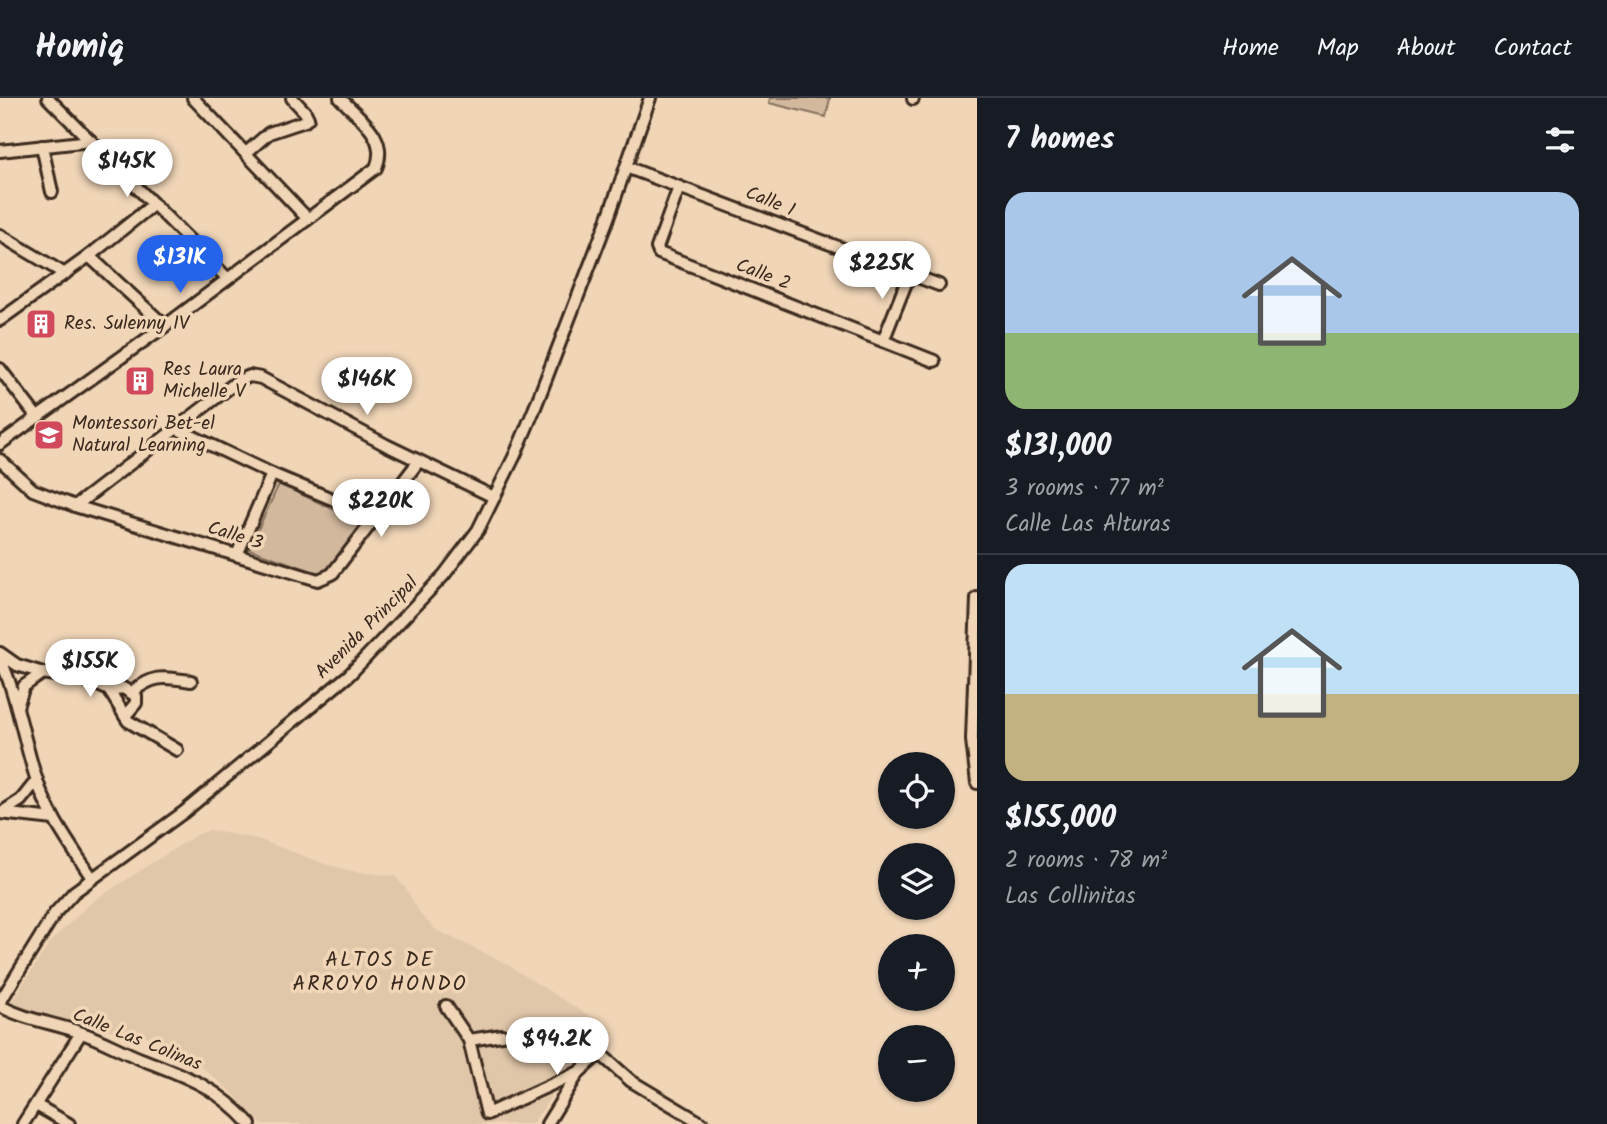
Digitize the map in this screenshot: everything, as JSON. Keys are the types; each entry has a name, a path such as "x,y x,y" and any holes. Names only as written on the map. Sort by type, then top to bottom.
{"street":[{"path":"48,98 227,278"},
{"path":"192,98 308,219"},
{"path":"246,153 269,133 305,121 305,112 292,98"},
{"path":"0,444 165,326 376,168 381,156 380,144 371,130 340,98"},
{"name":"Avenida Principal","path":"0,1004 55,913 74,892 205,796 349,675 444,575 478,530 515,455 545,384 650,98"},
{"path":"0,150 91,141"},
{"path":"42,146 52,192"},
{"name":"Calle 1","path":"626,167 939,285"},
{"name":"Calle 2","path":"679,187 659,253 934,361"},
{"path":"0,320 89,256 154,204"},
{"path":"0,235 65,274"},
{"path":"89,256 165,326"},
{"path":"883,341 910,273"},
{"path":"0,369 37,417"},
{"path":"75,506 175,428 239,381 250,376 261,378 494,498"},
{"path":"175,428 272,474 375,517"},
{"name":"Calle 3","path":"0,460 33,490 75,506 318,580 332,574 419,461"},
{"path":"237,555 272,474"},
{"path":"977,598 972,740 977,783"},
{"path":"0,655 37,780 54,819 92,878"},
{"path":"0,655 17,665 43,673 89,681 109,690 123,688 132,692 136,696 136,704 125,716"},
{"path":"17,707 24,686 43,673"},
{"path":"132,692 148,680 159,676 191,681"},
{"path":"109,690 128,721 177,750"},
{"path":"0,813 21,800 37,780"},
{"path":"0,813 54,819"},
{"name":"Calle Las Colinas","path":"0,1004 36,1022 82,1033 211,1088 236,1108 250,1124"},
{"path":"446,1006 468,1040 487,1114 579,1072"},
{"path":"23,1124 82,1033"},
{"path":"468,1040 502,1035"},
{"path":"547,1124 579,1072 597,1056 604,1057 631,1081 703,1124"},
{"path":"36,1105 69,1124"}],"shaded area":[{"path":"770,98 830,98 826,117 769,103"},
{"path":"279,484 365,524 332,570 318,573 249,549"},
{"path":"209,830 258,839 352,871 395,876 421,915 436,930 501,961 599,1022 574,1064 532,1124 262,1124 229,1090 181,1050 143,1035 78,1026 8,1007 51,941 93,901 196,835"}],"place":[{"name":"Res. Sulenny IV","path":"41,324"},
{"name":"Res Laura Michelle V","path":"140,381"},
{"name":"Montessori Bet-el Natural Learning","path":"49,435"}],"district":[{"name":"ALTOS DE ARROYO HONDO","path":"380,972"}]}
